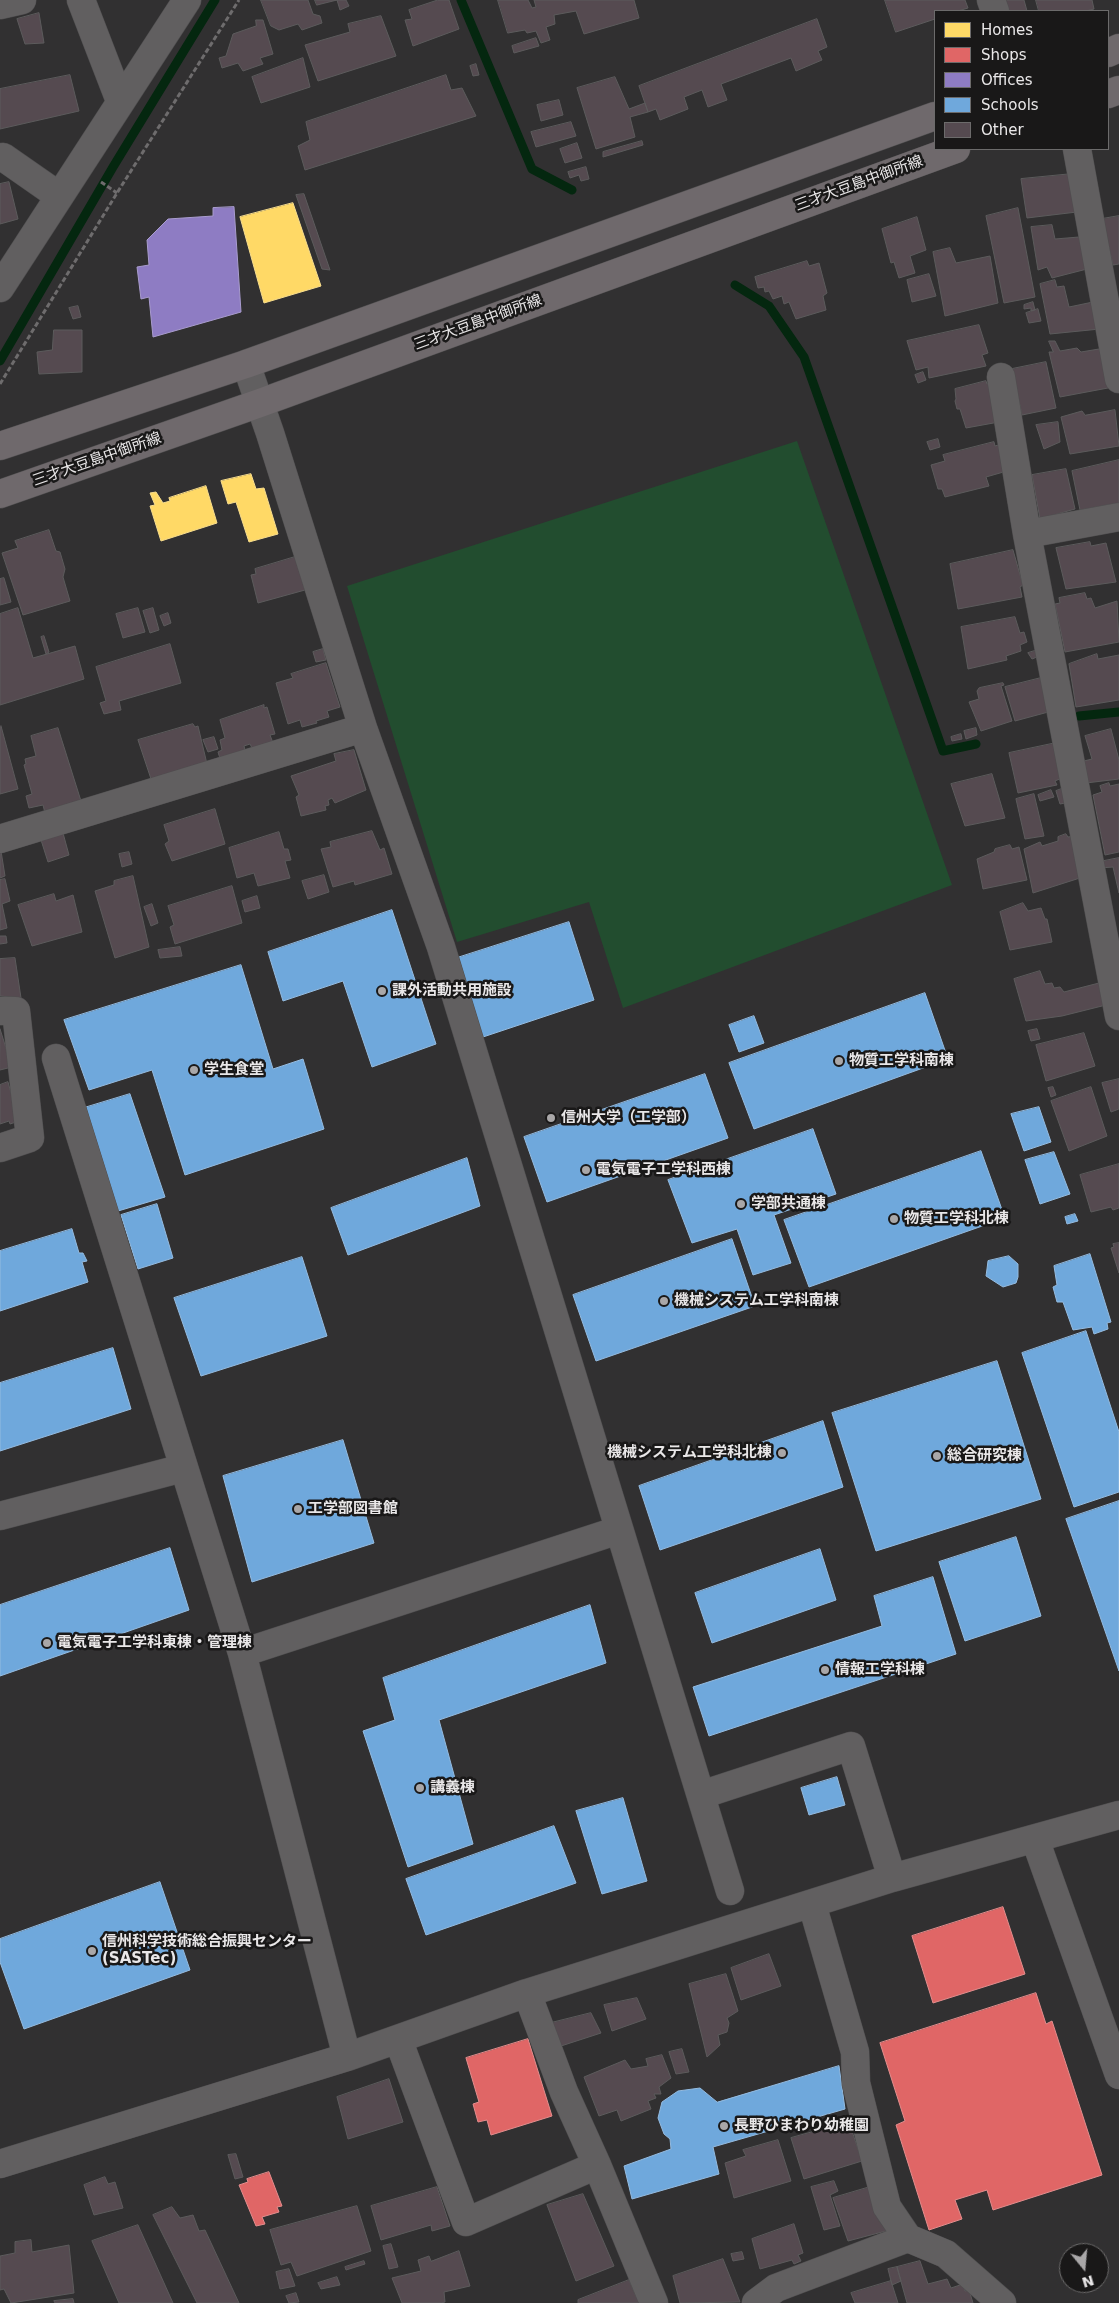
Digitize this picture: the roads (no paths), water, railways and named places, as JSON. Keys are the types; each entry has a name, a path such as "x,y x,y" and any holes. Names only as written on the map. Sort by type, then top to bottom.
{"main road":[{"path":"0,446 246,364 934,116"},
{"name":"三才大豆島中御所線","path":"0,494 260,403 953,150"}],"street":[{"path":"0,5 22,0"},
{"path":"81,0 120,101"},
{"path":"0,288 187,0"},
{"path":"1077,150 1119,379"},
{"path":"0,158 3,157 59,196"},
{"path":"246,364 363,728 441,947 730,1891"},
{"path":"1000,377 1027,534 1112,942 1119,1016"},
{"path":"1027,534 1119,517"},
{"path":"0,839 363,728"},
{"path":"0,1011 16,1010 30,1138 0,1148"},
{"path":"56,1058 242,1653 347,2057"},
{"path":"0,1516 183,1468"},
{"path":"242,1653 620,1530"},
{"path":"701,1796 851,1746 892,1878"},
{"path":"0,2164 347,2057 527,1993 892,1878 1119,1815"},
{"path":"1034,1839 1119,2075"},
{"path":"812,1904 855,2052 856,2083 887,2207 908,2238 946,2254 1002,2303"},
{"path":"527,1993 564,2092 598,2165 654,2303"},
{"path":"398,2039 466,2222 598,2165"},
{"path":"756,2303 776,2288 908,2238"}],"waterway":[{"path":"0,361 113,167 215,0"},
{"path":"461,0 532,169 572,190"},
{"path":"735,285 769,306 804,357 943,751 976,744"},
{"path":"1079,716 1119,712"}],"place":[{"name":"課外活動共用施設","path":"382,991"},
{"name":"物質工学科南棟","path":"839,1061"},
{"name":"学生食堂","path":"194,1070"},
{"name":"信州大学（工学部）","path":"551,1118"},
{"name":"電気電子工学科西棟","path":"586,1170"},
{"name":"学部共通棟","path":"741,1204"},
{"name":"物質工学科北棟","path":"894,1219"},
{"name":"機械システム工学科南棟","path":"664,1301"},
{"name":"機械システム工学科北棟","path":"782,1453"},
{"name":"総合研究棟","path":"937,1456"},
{"name":"工学部図書館","path":"298,1509"},
{"name":"電気電子工学科東棟・管理棟","path":"47,1643"},
{"name":"情報工学科棟","path":"825,1670"},
{"name":"講義棟","path":"420,1788"},
{"name":"信州科学技術総合振興センター (SASTec)","path":"92,1951"},
{"name":"長野ひまわり幼稚園","path":"724,2126"}]}
